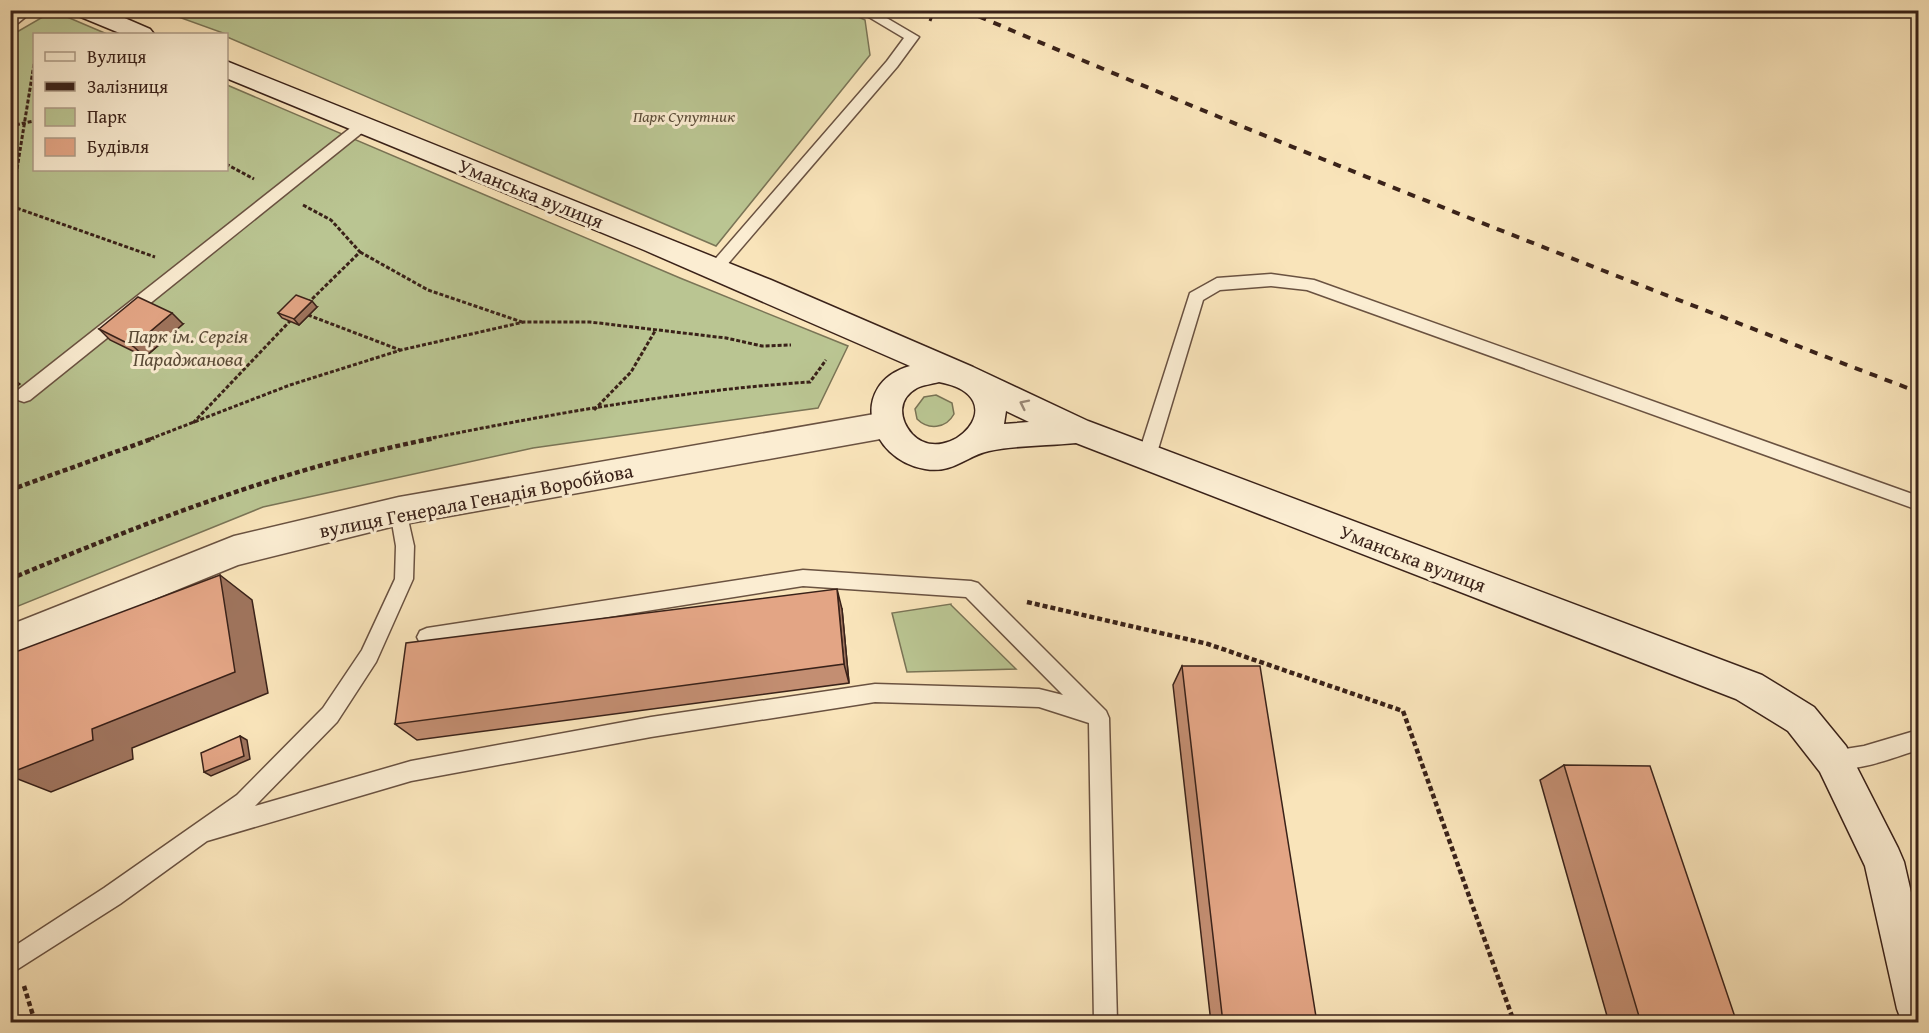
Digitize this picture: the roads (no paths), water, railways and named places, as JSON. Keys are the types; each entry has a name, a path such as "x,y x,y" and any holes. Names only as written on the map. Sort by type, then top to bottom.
{"street":[{"path":"10,18 23,10"},
{"path":"84,10 140,33"},
{"name":"Уманська вулиця","path":"228,70 715,268 970,379 1077,430 1749,687 1801,719 1833,759 1884,861 1918,1009"},
{"name":"Уманська вулиця","path":"834,321 868,348 882,371 886,415"},
{"path":"939,370 955,372 970,379 982,388 989,400 992,413 981,439 960,452 935,456 916,453 901,445 891,436 886,415 894,390 906,379 922,372 939,370"},
{"name":"вулиця Генерала Генадія Воробйова","path":"10,642 234,551 399,511 886,415"},
{"name":"Уманська вулиця","path":"981,439 1077,430"}],"lane":[{"path":"715,268 892,64 912,37 863,10"},
{"path":"24,395 363,125"},
{"path":"1147,456 1197,297 1217,284 1271,280 1308,284 1918,503"},
{"path":"13,961 112,896 244,802 330,716 369,656 404,579 405,546 399,511"},
{"path":"427,637 803,578 971,589 1099,718 1106,1023"},
{"path":"202,832 411,771 651,727 875,693 1039,698 1072,707 1099,718"},
{"path":"1833,759 1864,756 1918,740"}],"railway":[{"path":"964,10 1439,206 1918,392"}],"park label":[{"name":"Парк Супутник","path":"684,116"},
{"name":"Парк ім. Сергія Параджанова","path":"188,346"}]}
